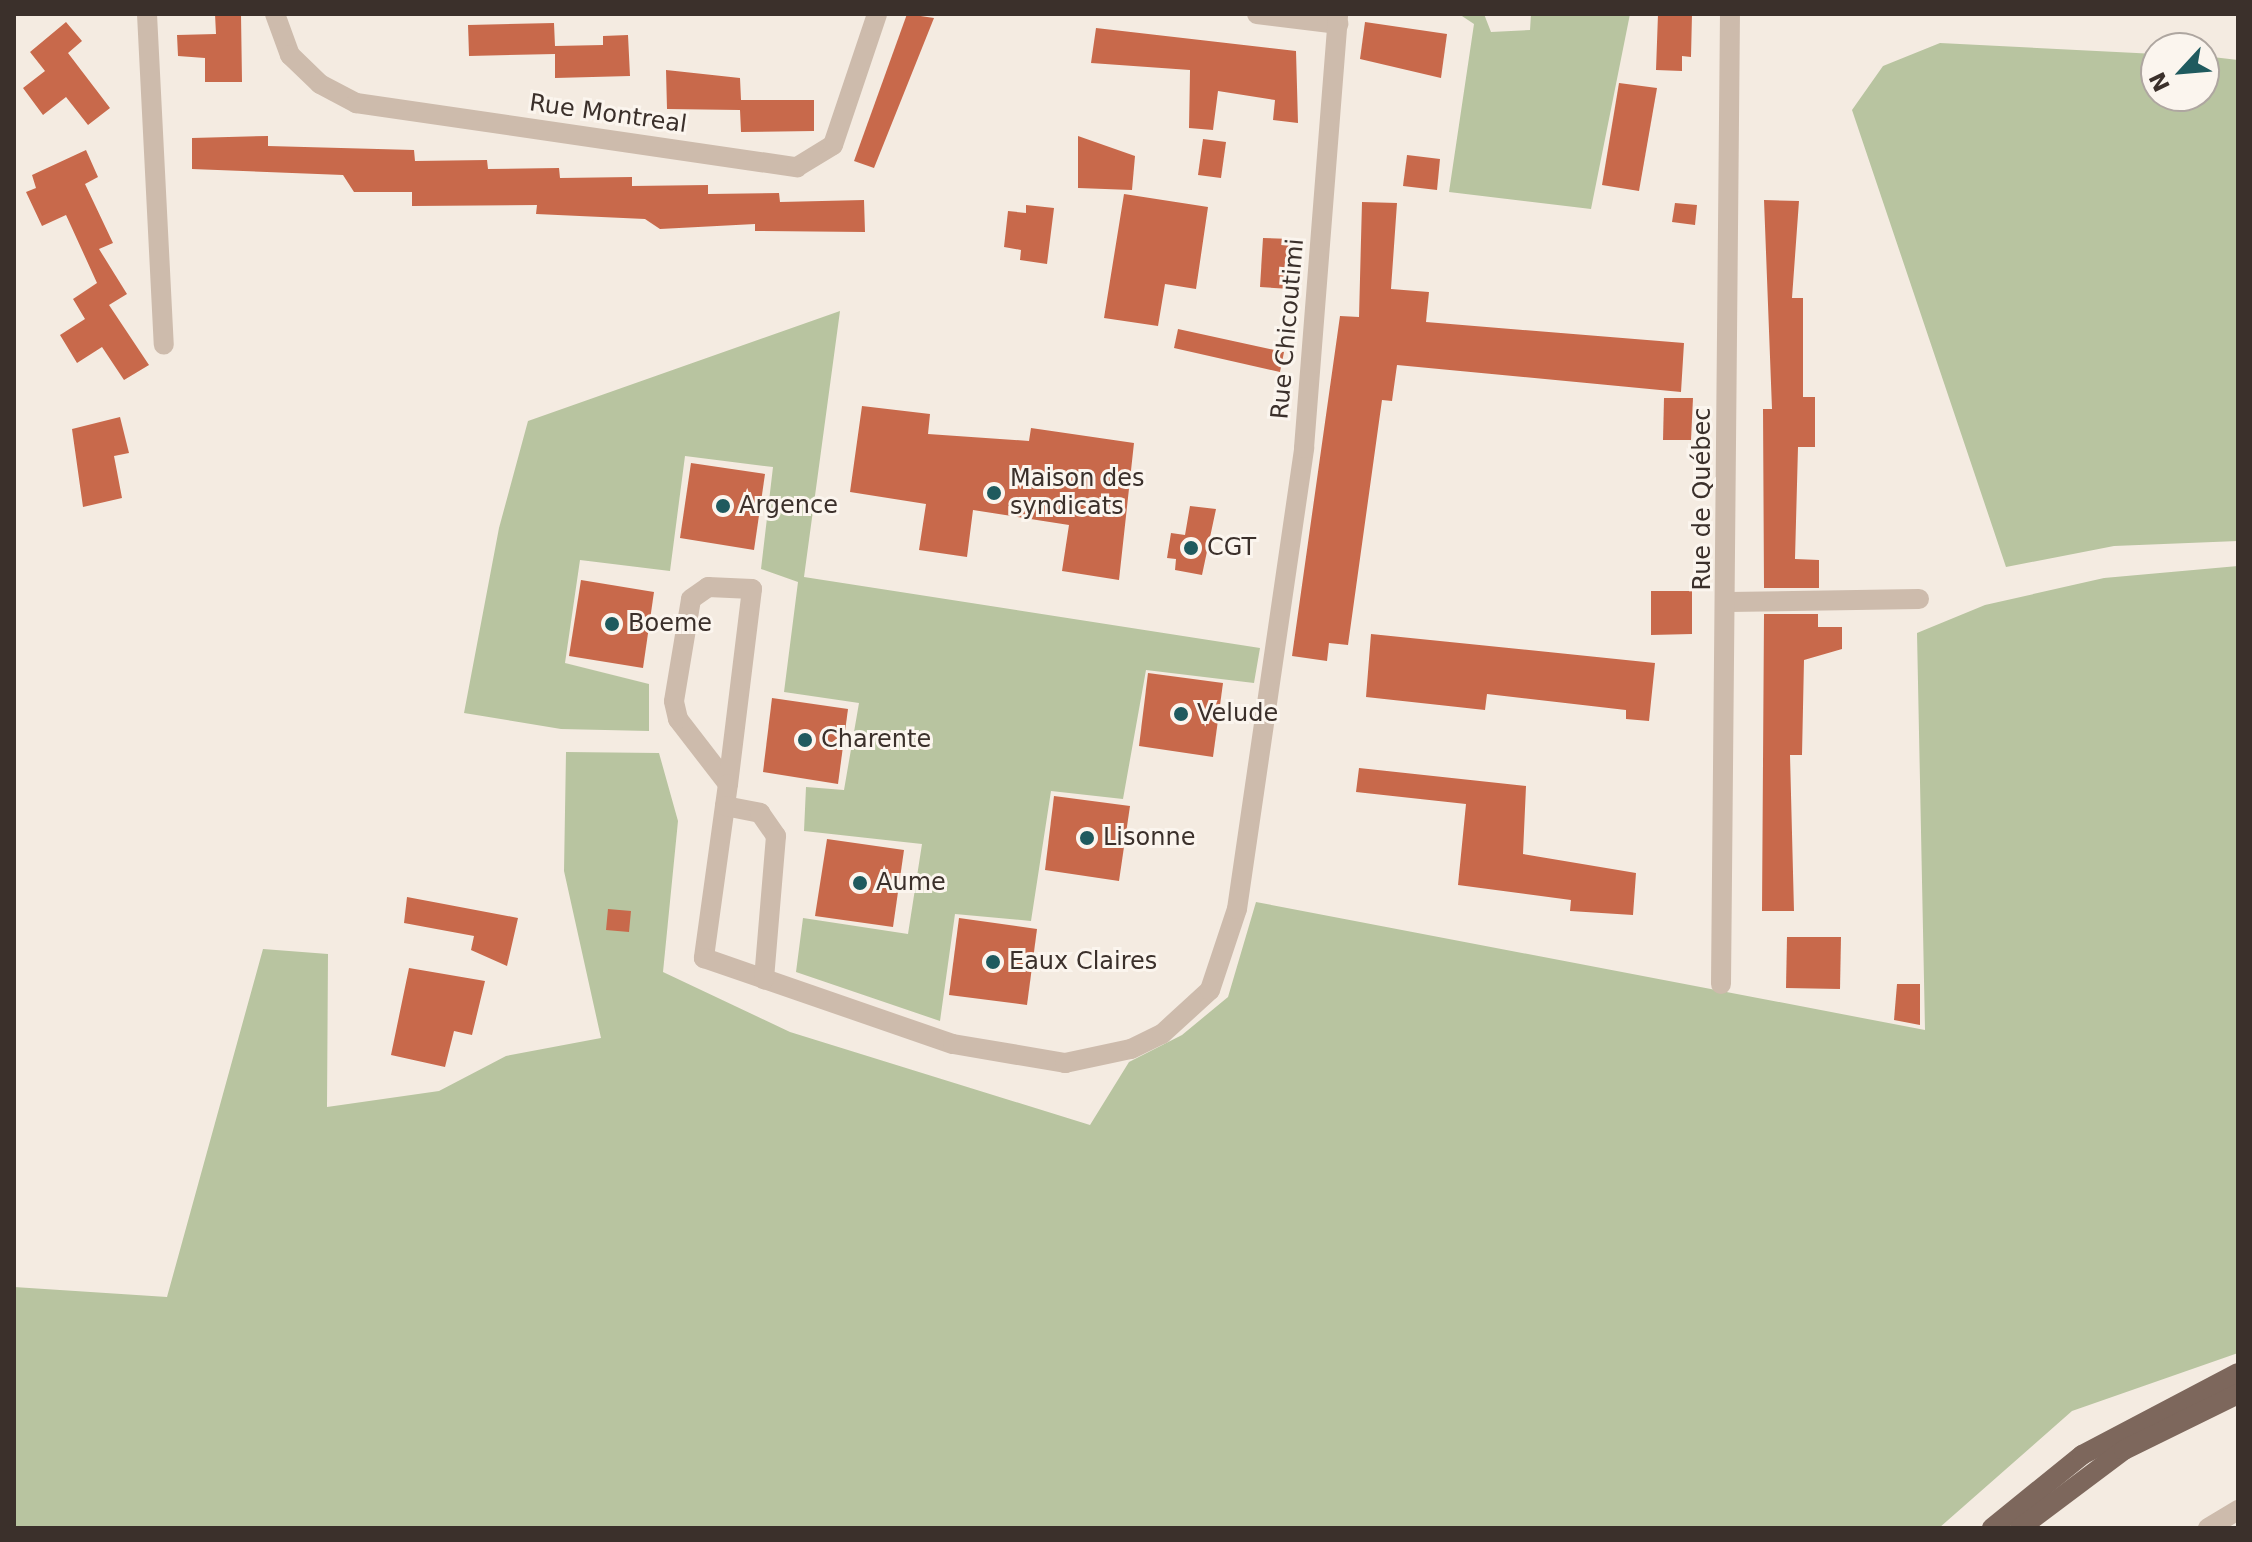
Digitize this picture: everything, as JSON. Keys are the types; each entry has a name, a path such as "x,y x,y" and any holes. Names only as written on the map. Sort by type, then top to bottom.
{"main road":[{"path":"1992,1528 2082,1455 2238,1373"},
{"path":"2020,1528 2124,1450 2238,1394"}],"street":[{"path":"147,14 164,345"},
{"name":"Rue Montreal","path":"275,14 290,55 320,84 356,103 797,167 833,145 877,14"},
{"path":"1257,14 1338,19"},
{"name":"Rue de Québec","path":"1721,984 1729,602 1730,14"},
{"name":"Rue Chicoutimi","path":"725,806 704,958 997,1056 1065,1063 1131,1049 1162,1034 1210,990 1224,963 1276,647 1309,411 1338,19"},
{"path":"728,784 678,719 674,701 691,599 708,587 752,589 728,784 725,806 760,813 776,836 764,979"},
{"path":"1729,602 1919,599"},
{"path":"2208,1528 2238,1510"}],"green space":[{"path":"1459,14 1484,14 1491,32 1530,30 1531,14 1630,14 1591,209 1449,192 1474,24"},
{"path":"1940,43 2140,53 2140,112 2220,112 2220,58 2238,60 2238,541 2114,546 2006,567 1852,110 1883,66"},
{"path":"840,311 804,577 1260,648 1254,683 1146,670 1123,799 1051,791 1031,921 955,914 940,1021 796,972 803,918 908,934 922,844 804,831 806,787 844,790 859,703 784,692 798,582 761,569 773,467 685,456 670,571 580,560 565,663 649,684 649,731 561,729 464,713 499,528 528,421"},
{"path":"2238,566 2238,1353 2072,1411 1939,1528 14,1528 14,1287 167,1297 263,949 328,954 327,1107 439,1091 506,1056 601,1038 564,871 566,752 659,753 678,821 663,972 790,1032 1090,1125 1129,1062 1182,1035 1228,997 1256,902 1925,1030 1917,633 1985,605 2104,578"}],"building":[{"path":"215,14 241,14 242,82 205,82 205,58 178,56 177,35 216,34"},
{"path":"907,14 934,18 874,168 854,161"},
{"path":"1658,14 1692,14 1691,57 1682,56 1682,71 1656,70"},
{"path":"66,22 82,41 68,53 110,108 88,125 66,97 43,115 23,88 45,71 30,52"},
{"path":"1365,22 1447,34 1441,78 1360,59"},
{"path":"554,23 555,46 603,45 603,36 628,35 630,76 555,78 555,54 469,56 468,25"},
{"path":"1096,28 1296,51 1298,123 1273,120 1275,100 1218,91 1213,130 1189,128 1190,70 1091,63"},
{"path":"666,70 740,78 741,100 814,100 814,131 741,132 740,110 667,109"},
{"path":"1619,83 1657,88 1639,191 1602,185"},
{"path":"268,136 268,146 414,150 415,161 487,160 488,169 559,168 560,178 632,177 632,186 708,185 708,194 779,193 780,202 864,200 865,232 755,231 755,224 660,229 645,219 536,214 537,205 412,206 412,192 354,192 343,175 192,169 192,138"},
{"path":"1078,136 1135,156 1132,190 1078,188"},
{"path":"1203,139 1226,142 1221,178 1198,175"},
{"path":"86,150 98,177 85,184 113,243 99,249 127,294 109,305 149,365 124,380 102,347 77,363 60,335 85,319 73,299 97,283 66,215 42,226 26,192 36,188 32,175"},
{"path":"1407,155 1440,159 1437,190 1403,186"},
{"path":"1124,194 1208,207 1196,289 1165,284 1158,326 1104,318"},
{"path":"1764,200 1799,201 1792,298 1803,298 1803,397 1815,397 1815,447 1798,447 1795,559 1819,560 1819,588 1764,588 1763,409 1772,409"},
{"path":"1362,202 1397,203 1391,289 1429,292 1426,322 1684,343 1681,392 1397,365 1392,401 1382,400 1348,645 1329,643 1327,661 1292,656 1340,316 1359,317"},
{"path":"1675,203 1697,205 1695,225 1672,222"},
{"path":"1026,205 1054,208 1047,264 1020,260 1021,250 1004,247 1008,211 1026,213"},
{"path":"1263,238 1292,239 1290,289 1260,287"},
{"path":"1178,329 1284,352 1280,372 1174,348"},
{"path":"1664,398 1693,398 1691,440 1663,440"},
{"name":"Maison des syndicats","path":"862,406 930,414 928,434 1029,441 1031,428 1134,443 1119,580 1062,571 1069,525 973,510 967,557 919,550 926,504 850,492"},
{"path":"120,417 129,453 114,456 122,498 83,507 72,429"},
{"name":"Argence","path":"691,463 765,474 754,550 680,538"},
{"path":"1190,506 1216,509 1202,575 1175,570 1176,559 1167,558 1171,533 1185,535"},
{"name":"Boeme","path":"581,580 654,592 643,668 569,656"},
{"path":"1651,591 1692,591 1692,634 1651,635"},
{"path":"1764,614 1818,614 1818,627 1842,627 1842,649 1804,660 1802,755 1790,755 1794,911 1762,911"},
{"path":"1371,634 1655,663 1649,721 1626,719 1626,710 1487,694 1485,710 1366,697"},
{"name":"Velude","path":"1148,673 1223,683 1213,757 1139,746"},
{"name":"Charente","path":"772,698 848,709 838,784 763,772"},
{"path":"1359,768 1526,786 1523,854 1636,873 1633,915 1570,911 1571,900 1458,885 1466,804 1356,792"},
{"name":"Lisonne","path":"1054,796 1130,806 1119,881 1045,870"},
{"name":"Aume","path":"827,839 904,850 893,927 815,916"},
{"path":"407,897 518,918 507,966 471,950 474,936 404,923"},
{"path":"608,909 631,911 629,932 606,930"},
{"name":"Eaux Claires","path":"959,918 1037,929 1027,1005 949,995"},
{"path":"1787,937 1841,937 1840,989 1786,988"},
{"path":"409,968 485,981 472,1035 454,1031 445,1067 391,1055"},
{"path":"1897,984 1920,984 1920,1025 1894,1020"}],"place":[{"name":"Maison des syndicats","path":"994,493"},
{"name":"Argence","path":"723,506"},
{"name":"CGT","path":"1191,548"},
{"name":"Boeme","path":"612,624"},
{"name":"Velude","path":"1181,714"},
{"name":"Charente","path":"805,740"},
{"name":"Lisonne","path":"1087,838"},
{"name":"Aume","path":"860,883"},
{"name":"Eaux Claires","path":"993,962"}]}
